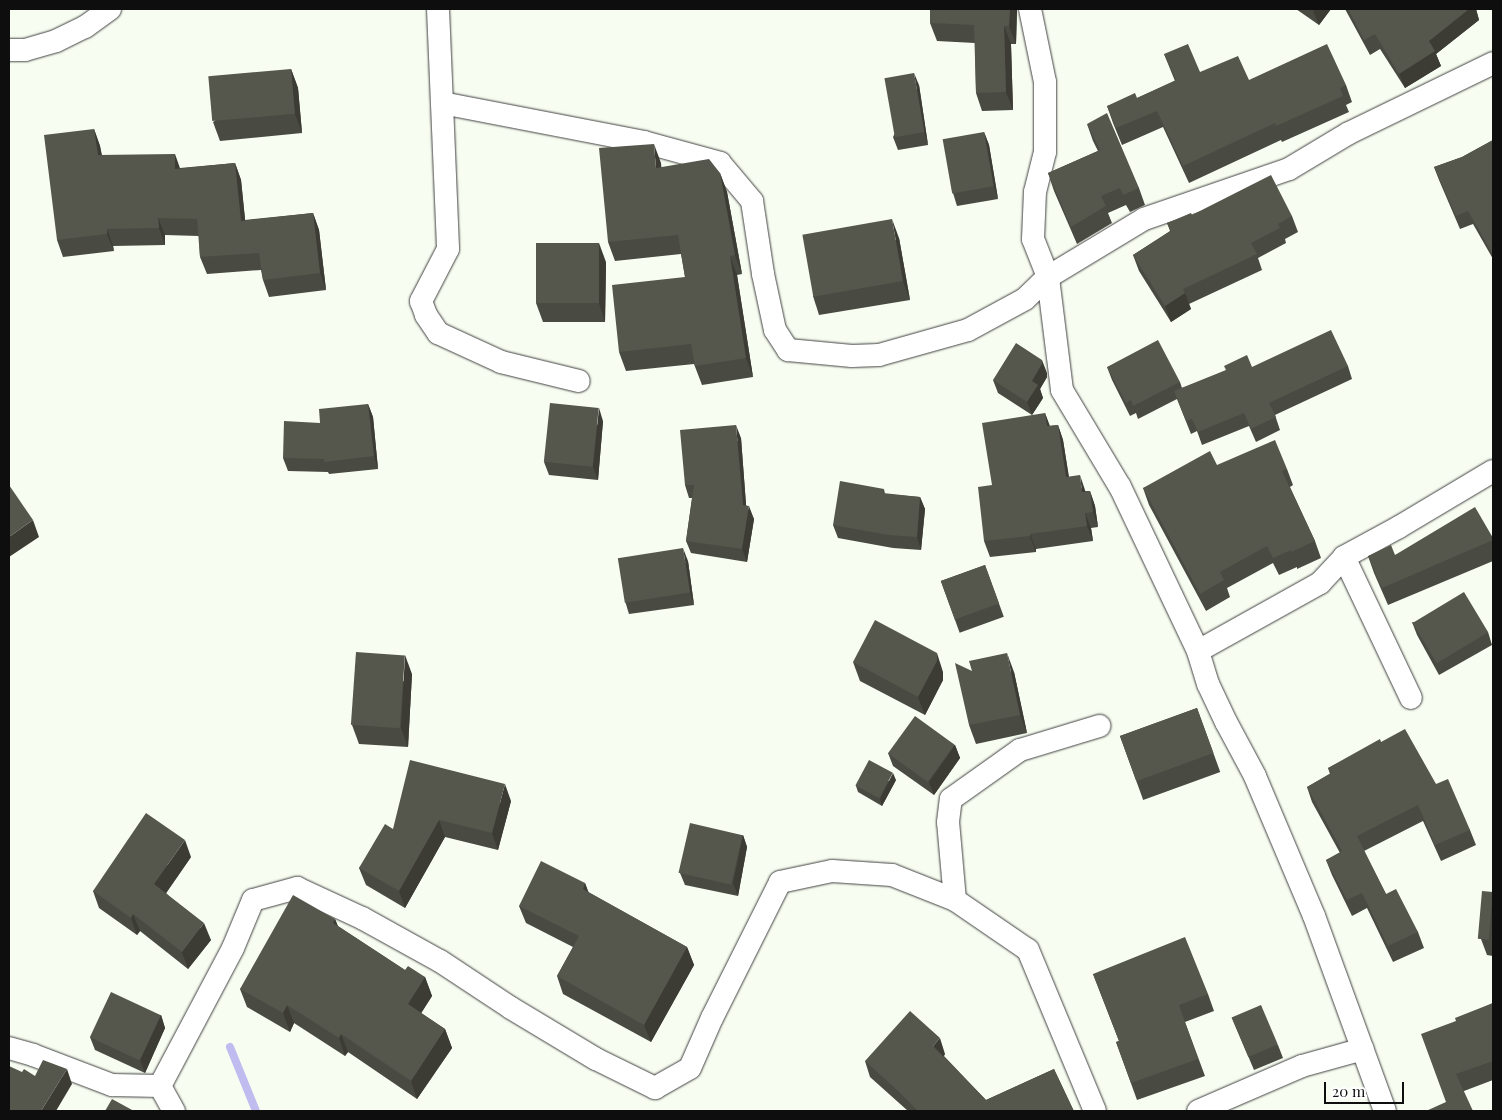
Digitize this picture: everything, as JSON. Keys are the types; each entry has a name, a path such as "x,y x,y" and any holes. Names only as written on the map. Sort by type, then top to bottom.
{"street":[{"path":"9,50 25,50 56,40 85,27 110,9"},
{"path":"438,9 448,249 421,301 426,316 438,333 501,362 579,381"},
{"path":"1030,9 1045,82 1045,152 1035,192 1033,240 1048,278 1062,390 1120,487 1198,651 1208,684 1254,776 1310,907 1385,1111"},
{"path":"442,102 644,142 720,163 752,201 762,274 775,330 788,350 852,356 879,355 968,330 1025,300 1048,278 1144,219 1289,169 1349,133 1493,63"},
{"path":"1198,651 1320,583 1344,557 1407,523 1493,471"},
{"path":"1344,557 1411,698"},
{"path":"955,900 948,822 951,799 1020,750 1099,726"},
{"path":"160,1086 233,948 253,900 297,888 362,918 440,961 511,1008 588,1054 655,1088 690,1068 712,1018 780,882 832,871 892,875 955,900 1028,950 1095,1111"},
{"path":"9,1048 33,1055 112,1085 160,1086"},
{"path":"1198,1111 1302,1066 1363,1049"},
{"path":"160,1086 174,1111"}],"building":[{"path":"930,9 1010,9 1009,26 1004,26 1006,92 976,93 974,25 930,23"},
{"path":"1348,9 1469,9 1429,41 1435,51 1399,74 1375,34 1364,40"},
{"path":"1188,44 1200,72 1238,56 1249,80 1327,44 1346,85 1340,88 1343,96 1276,126 1275,123 1183,166 1157,111 1116,128 1107,106 1135,93 1137,98 1176,80 1164,54"},
{"path":"291,69 295,114 212,121 208,76"},
{"path":"914,73 924,132 895,137 884,78"},
{"path":"1107,113 1139,188 1123,195 1120,188 1101,196 1106,206 1071,227 1048,173 1100,150 1087,124"},
{"path":"94,129 98,155 175,154 175,169 235,163 241,221 313,213 320,273 263,280 259,253 200,257 197,219 158,218 159,228 107,229 107,234 57,240 44,135"},
{"path":"984,132 994,186 952,193 943,139"},
{"path":"1493,140 1493,255 1468,211 1456,216 1434,167 1462,157"},
{"path":"654,144 656,168 709,159 720,173 735,255 730,256 746,358 695,366 691,344 619,352 612,285 685,277 678,235 608,242 599,148"},
{"path":"1271,175 1292,216 1278,224 1280,228 1251,243 1257,254 1183,289 1185,293 1165,306 1133,255 1171,231 1167,223 1191,213 1192,215"},
{"path":"892,219 903,281 813,297 802,235"},
{"path":"536,243 599,243 599,303 536,303"},
{"path":"1331,330 1348,366 1269,403 1276,417 1251,429 1244,413 1198,432 1192,419 1186,421 1174,391 1226,370 1224,366 1247,355 1252,367"},
{"path":"1158,340 1180,382 1133,406 1131,400 1126,403 1107,367"},
{"path":"1016,343 1042,360 1042,364 1032,381 1038,385 1027,402 993,380"},
{"path":"550,403 599,408 593,467 544,462"},
{"path":"368,404 374,456 324,462 324,459 283,458 284,421 320,423 319,409"},
{"path":"1045,413 1047,426 1058,425 1066,477 1080,475 1082,492 1090,491 1093,512 1085,513 1087,526 1030,534 1030,536 984,541 978,487 992,485 982,423"},
{"path":"736,425 743,505 749,506 742,549 686,541 694,485 685,485 680,430"},
{"path":"1275,440 1287,469 1282,471 1315,541 1273,558 1267,546 1220,572 1224,580 1200,594 1143,488 1210,451 1217,465"},
{"path":"840,481 884,489 883,493 920,497 917,537 888,535 833,525"},
{"path":"9,485 33,520 9,537"},
{"path":"1475,507 1493,540 1382,588 1368,556 1391,545 1395,555"},
{"path":"683,548 690,592 625,603 618,558"},
{"path":"985,565 999,604 955,620 941,581"},
{"path":"1464,592 1488,632 1437,663 1413,623"},
{"path":"875,620 937,653 937,661 918,697 853,662"},
{"path":"356,652 405,655 400,728 351,725"},
{"path":"1007,653 1020,715 969,725 955,663 972,671 969,661"},
{"path":"1197,708 1213,753 1136,781 1120,736"},
{"path":"915,716 955,745 928,782 888,753"},
{"path":"1405,729 1436,784 1448,779 1470,830 1435,845 1418,805 1357,836 1386,894 1396,889 1418,932 1388,946 1362,893 1347,900 1326,860 1342,851 1307,787 1331,773 1328,768 1380,739 1381,742"},
{"path":"410,760 505,784 492,833 439,820 399,891 359,868 385,824 393,829"},
{"path":"869,760 893,773 879,798 855,786"},
{"path":"146,813 185,840 154,884 204,923 182,952 133,914 131,918 93,891"},
{"path":"690,823 743,835 731,885 679,873"},
{"path":"541,861 585,883 583,889 687,947 644,1025 557,976 579,936 519,906"},
{"path":"1482,891 1493,892 1489,940 1478,939"},
{"path":"293,895 335,919 333,923 405,970 408,966 425,977 408,1004 445,1029 411,1081 341,1034 339,1038 287,1005 283,1013 240,989"},
{"path":"1185,937 1208,994 1179,1005 1198,1059 1131,1083 1116,1042 1119,1041 1093,974"},
{"path":"111,992 161,1015 140,1061 90,1037"},
{"path":"1493,1003 1493,1061 1456,1074 1473,1111 1426,1111 1446,1102 1421,1034 1456,1021 1455,1018"},
{"path":"1261,1005 1278,1045 1248,1057 1232,1018"},
{"path":"910,1011 940,1038 933,1046 986,1100 1054,1069 1073,1110 918,1111 865,1061"},
{"path":"43,1060 67,1069 41,1111 9,1111 9,1066 22,1072 24,1069 35,1076"},
{"path":"112,1099 134,1111 105,1111"}],"waterway":[{"path":"230,1047 256,1111"}]}
